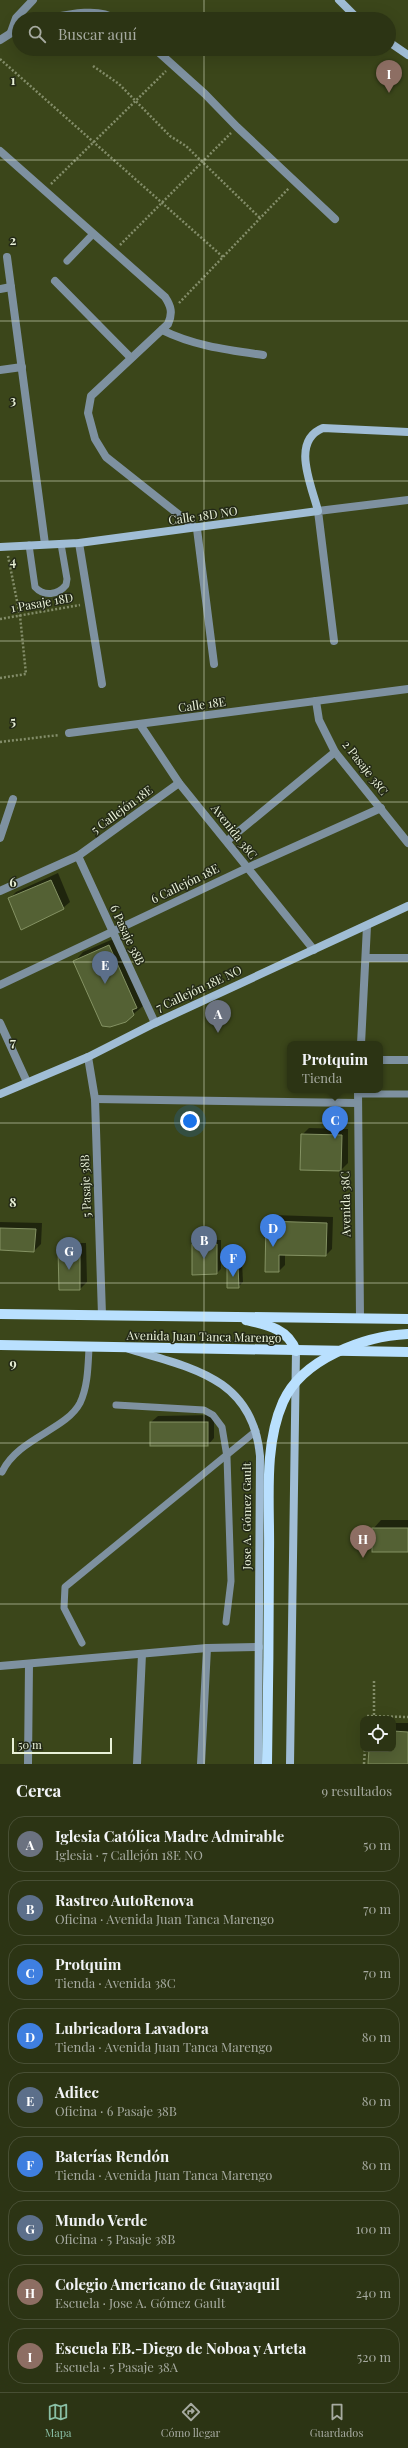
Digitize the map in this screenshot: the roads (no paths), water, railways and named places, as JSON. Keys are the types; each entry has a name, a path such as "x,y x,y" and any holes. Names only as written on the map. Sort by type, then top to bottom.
{"main road":[{"name":"Avenida Juan Tanca Marengo","path":"0,1314 221,1315 408,1319"},
{"path":"221,1315 271,1326 286,1334 296,1351"},
{"path":"267,1764 270,1472 276,1422 284,1401 298,1381 319,1362 356,1343 408,1334"},
{"name":"Avenida Juan Tanca Marengo","path":"0,1345 89,1348 408,1352"}],"street":[{"path":"22,12 33,0"},
{"path":"339,0 351,12"},
{"path":"0,40 12,32"},
{"path":"396,47 408,56"},
{"path":"162,56 205,94 237,127 336,219"},
{"path":"0,151 164,296 171,311 168,324 91,396 88,413 95,439 106,457 197,529 214,664"},
{"path":"7,257 44,544"},
{"path":"55,281 131,358"},
{"path":"0,288 11,287"},
{"path":"162,330 182,340 202,345 263,355"},
{"path":"0,370 22,367"},
{"path":"334,641 318,511 304,455 307,441 314,432 323,428 408,432"},
{"name":"Calle 18D NO","path":"3,547 79,543 197,529 318,511 408,500"},
{"path":"79,543 102,684"},
{"name":"Calle 18E","path":"69,734 141,726 408,689"},
{"name":"2 Pasaje 38C","path":"316,701 319,720 335,752 408,843"},
{"name":"Avenida 38C","path":"141,726 179,783 314,950"},
{"path":"227,841 335,752"},
{"name":"5 Callejón 18E","path":"0,891 78,856 179,783"},
{"path":"0,838 13,799"},
{"name":"6 Callejón 18E","path":"0,986 247,868 381,808"},
{"name":"6 Pasaje 38B","path":"78,856 155,1023"},
{"name":"7 Callejón 18E NO","path":"0,1094 88,1057 155,1023 408,906"},
{"path":"361,1041 367,926"},
{"path":"366,958 408,958"},
{"path":"0,1023 27,1082"},
{"name":"5 Pasaje 38B","path":"88,1057 95,1099 102,1315"},
{"path":"383,1060 408,1060"},
{"name":"Avenida 38C","path":"358,1093 360,1318"},
{"path":"95,1099 357,1103"},
{"name":"Jose A. Gómez Gault","path":"125,1348 183,1365 220,1383 240,1399 256,1431 260,1456 258,1764"},
{"path":"290,1764 296,1351"},
{"path":"0,1666 207,1648 259,1647"},
{"path":"201,1764 207,1648"},
{"path":"137,1764 142,1654"},
{"path":"28,1764 29,1664"}],"lane":[{"path":"67,261 93,234"},
{"path":"29,545 35,587 39,591 46,593 57,592 66,585 67,579 61,544"},
{"path":"383,1093 408,1094"},
{"path":"2,1472 15,1453 75,1410 86,1388 89,1348"},
{"path":"116,1405 204,1410 213,1415 222,1428 227,1457 231,1581 226,1622"},
{"path":"82,1643 64,1608 65,1587 227,1457 256,1431"}],"place":[{"name":"Escuela EB.-Diego de Noboa y Arteta","path":"389,93"},
{"name":"Aditec","path":"105,984"},
{"name":"Iglesia Católica Madre Admirable","path":"218,1033"},
{"name":"Protquim","path":"335,1139"},
{"name":"Lubricadora Lavadora","path":"273,1247"},
{"name":"Rastreo AutoRenova","path":"204,1259"},
{"name":"Mundo Verde","path":"69,1270"},
{"name":"Baterías Rendón","path":"233,1277"},
{"name":"Colegio Americano de Guayaquil","path":"363,1558"}]}
